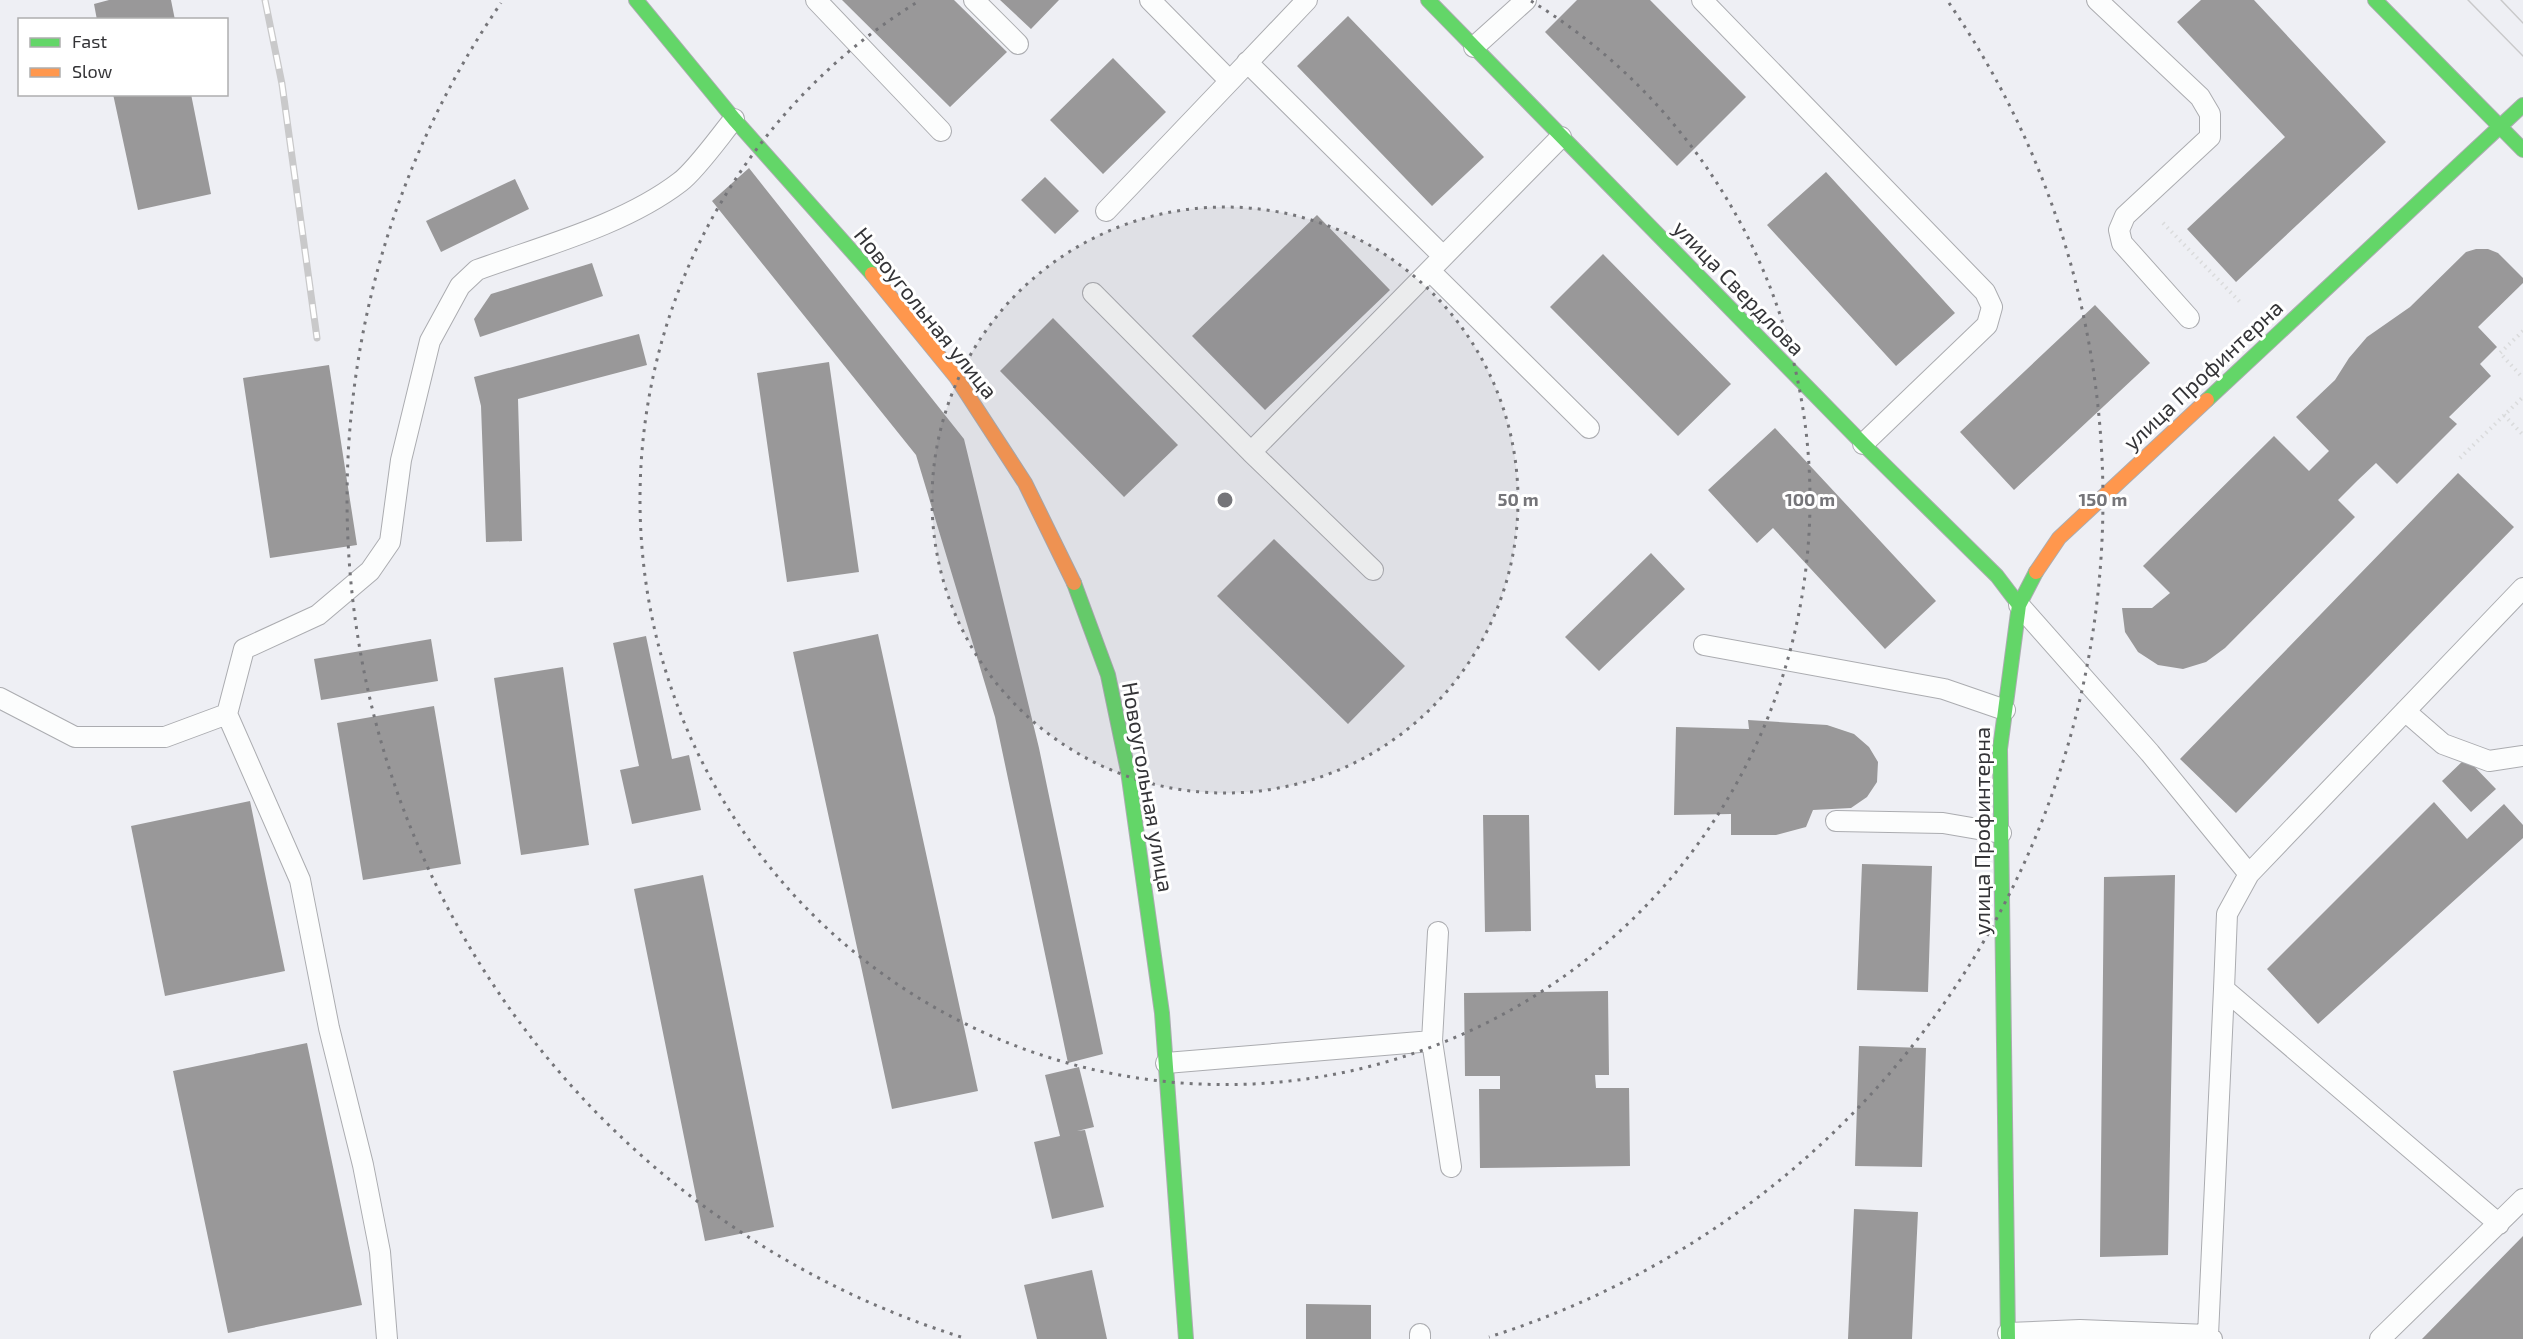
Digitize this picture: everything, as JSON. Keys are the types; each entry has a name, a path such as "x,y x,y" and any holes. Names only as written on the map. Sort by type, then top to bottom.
{"street":[{"name":"Новоугольная улица","path":"636,0 734,119 883,287 956,377 1024,483 1079,593 1108,675 1128,771 1162,1013 1186,1339"},
{"name":"улица Свердлова","path":"1428,0 1863,444 1997,576 2019,606"},
{"path":"2376,0 2523,150"},
{"name":"улица Профинтерна","path":"2008,1336 2000,749 2019,606 2032,578 2059,538 2523,105"}],"lane":[{"path":"816,0 942,131"},
{"path":"974,0 1018,44"},
{"path":"1150,0 1230,81"},
{"path":"1106,211 1307,0"},
{"path":"1474,47 1526,0"},
{"path":"1702,0 1985,292 1992,307 1987,325 1863,444"},
{"path":"2097,0 2200,97 2210,114 2210,137 2125,216 2119,230 2122,243 2189,318"},
{"path":"1247,62 1590,428"},
{"path":"387,1339 380,1252 363,1165 329,1028 300,880 227,714 244,649 318,615 370,571 390,542 401,460 430,340 460,286 477,270 609,222 646,203 682,181 734,119"},
{"path":"1251,453 1561,137"},
{"path":"1093,293 1251,453 1373,570"},
{"path":"2008,1336 2080,1330 2210,1337 2227,914 2249,874 2523,588"},
{"path":"2019,606 2150,753 2249,874"},
{"path":"1704,645 1944,689 2005,710"},
{"path":"0,698 75,737 165,737 227,714"},
{"path":"2405,711 2444,744 2489,761 2523,756"},
{"path":"1836,821 1943,824 2001,833"},
{"path":"1438,932 1432,1041 1450,1167"},
{"path":"2224,989 2499,1224"},
{"path":"1166,1063 1432,1041"},
{"path":"2380,1339 2523,1199"}],"path":[{"path":"2142,201 2241,303"},
{"path":"2523,332 2500,353 2523,378"},
{"path":"2460,458 2523,397"},
{"path":"2504,415 2523,435"}],"building":[{"path":"109,0 171,0 175,18 97,18 94,4"},
{"path":"842,0 954,0 1007,52 950,107"},
{"path":"1000,0 1059,0 1031,29"},
{"path":"1577,0 1650,0 1746,97 1677,166 1545,32"},
{"path":"2201,0 2254,0 2386,142 2236,282 2187,229 2285,137 2177,22"},
{"path":"1348,16 1484,157 1432,206 1297,66"},
{"path":"1113,58 1166,112 1103,174 1050,120"},
{"path":"113,96 191,96 211,194 138,210"},
{"path":"749,168 964,439 1039,748 1103,1054 1068,1063 995,717 916,455 712,201"},
{"path":"1826,172 1955,313 1896,366 1767,225"},
{"path":"1045,177 1079,211 1055,234 1021,200"},
{"path":"515,179 529,209 441,252 426,221"},
{"path":"1317,215 1390,290 1265,410 1192,336"},
{"path":"2488,249 2498,253 2523,278 2523,283 2478,327 2497,347 2480,364 2491,376 2449,417 2457,424 2397,484 2376,463 2358,480 2338,500 2355,517 2225,648 2206,662 2183,669 2158,665 2138,652 2125,632 2122,608 2152,608 2170,593 2143,566 2274,436 2309,471 2329,451 2296,417 2335,380 2349,358 2367,337 2410,307 2466,252"},
{"path":"1603,254 1731,384 1678,436 1550,307"},
{"path":"592,263 603,296 480,337 474,319 491,294"},
{"path":"2095,305 2150,363 2014,490 1960,432"},
{"path":"1053,318 1178,445 1124,497 1000,371"},
{"path":"639,334 647,365 518,399 522,541 486,542 481,406 474,377"},
{"path":"829,362 859,572 787,582 757,373"},
{"path":"329,365 357,545 270,558 243,378"},
{"path":"1775,428 1936,601 1885,649 1773,528 1757,543 1708,490"},
{"path":"2458,473 2514,527 2236,813 2180,759"},
{"path":"1274,539 1405,666 1348,724 1217,596"},
{"path":"1651,553 1685,589 1599,671 1565,637"},
{"path":"878,634 978,1091 892,1109 793,652"},
{"path":"646,636 672,759 689,755 701,810 632,824 620,770 639,766 613,643"},
{"path":"431,639 438,681 321,700 314,659"},
{"path":"563,667 589,845 521,855 494,678"},
{"path":"434,706 461,864 363,880 337,723"},
{"path":"1748,720 1827,725 1854,734 1869,747 1878,762 1877,782 1867,797 1851,808 1813,810 1806,827 1776,835 1731,835 1731,814 1674,815 1676,727 1749,729"},
{"path":"2466,758 2496,789 2471,812 2442,781"},
{"path":"250,801 285,971 165,996 131,826"},
{"path":"2434,802 2467,839 2504,804 2523,825 2523,838 2318,1024 2267,969"},
{"path":"1483,815 1529,815 1531,931 1485,932"},
{"path":"1862,864 1932,866 1928,992 1857,990"},
{"path":"703,875 774,1227 705,1241 634,889"},
{"path":"2175,875 2168,1255 2100,1257 2104,877"},
{"path":"1608,991 1609,1075 1595,1075 1596,1088 1629,1088 1630,1166 1480,1168 1479,1089 1500,1089 1500,1076 1465,1076 1464,993"},
{"path":"307,1043 362,1305 228,1333 173,1071"},
{"path":"1859,1046 1926,1048 1922,1167 1855,1166"},
{"path":"1079,1067 1094,1127 1077,1131 1085,1130 1104,1207 1052,1219 1034,1142 1060,1136 1045,1075"},
{"path":"1854,1209 1918,1212 1912,1339 1848,1339"},
{"path":"2523,1236 2523,1339 2422,1339"},
{"path":"1092,1270 1107,1339 1037,1339 1024,1285"},
{"path":"1306,1304 1371,1305 1371,1339 1306,1339"}],"tram line":[{"path":"2468,0 2523,56"},
{"path":"2501,0 2523,23"}],"railway":[{"path":"265,0 282,84 317,338"}],"traffic: fast":[{"path":"636,0 734,119 872,274"},
{"path":"1428,0 1863,444 1997,576 2019,605"},
{"path":"2375,0 2523,150"},
{"path":"2207,400 2523,105"},
{"path":"2008,1339 2000,749 2019,605 2036,572"},
{"path":"1074,583 1108,675 1128,771 1162,1013 1186,1339"}],"traffic: slow":[{"path":"872,274 956,377 1025,483 1074,583"},
{"path":"2036,572 2059,538 2207,400"}]}
